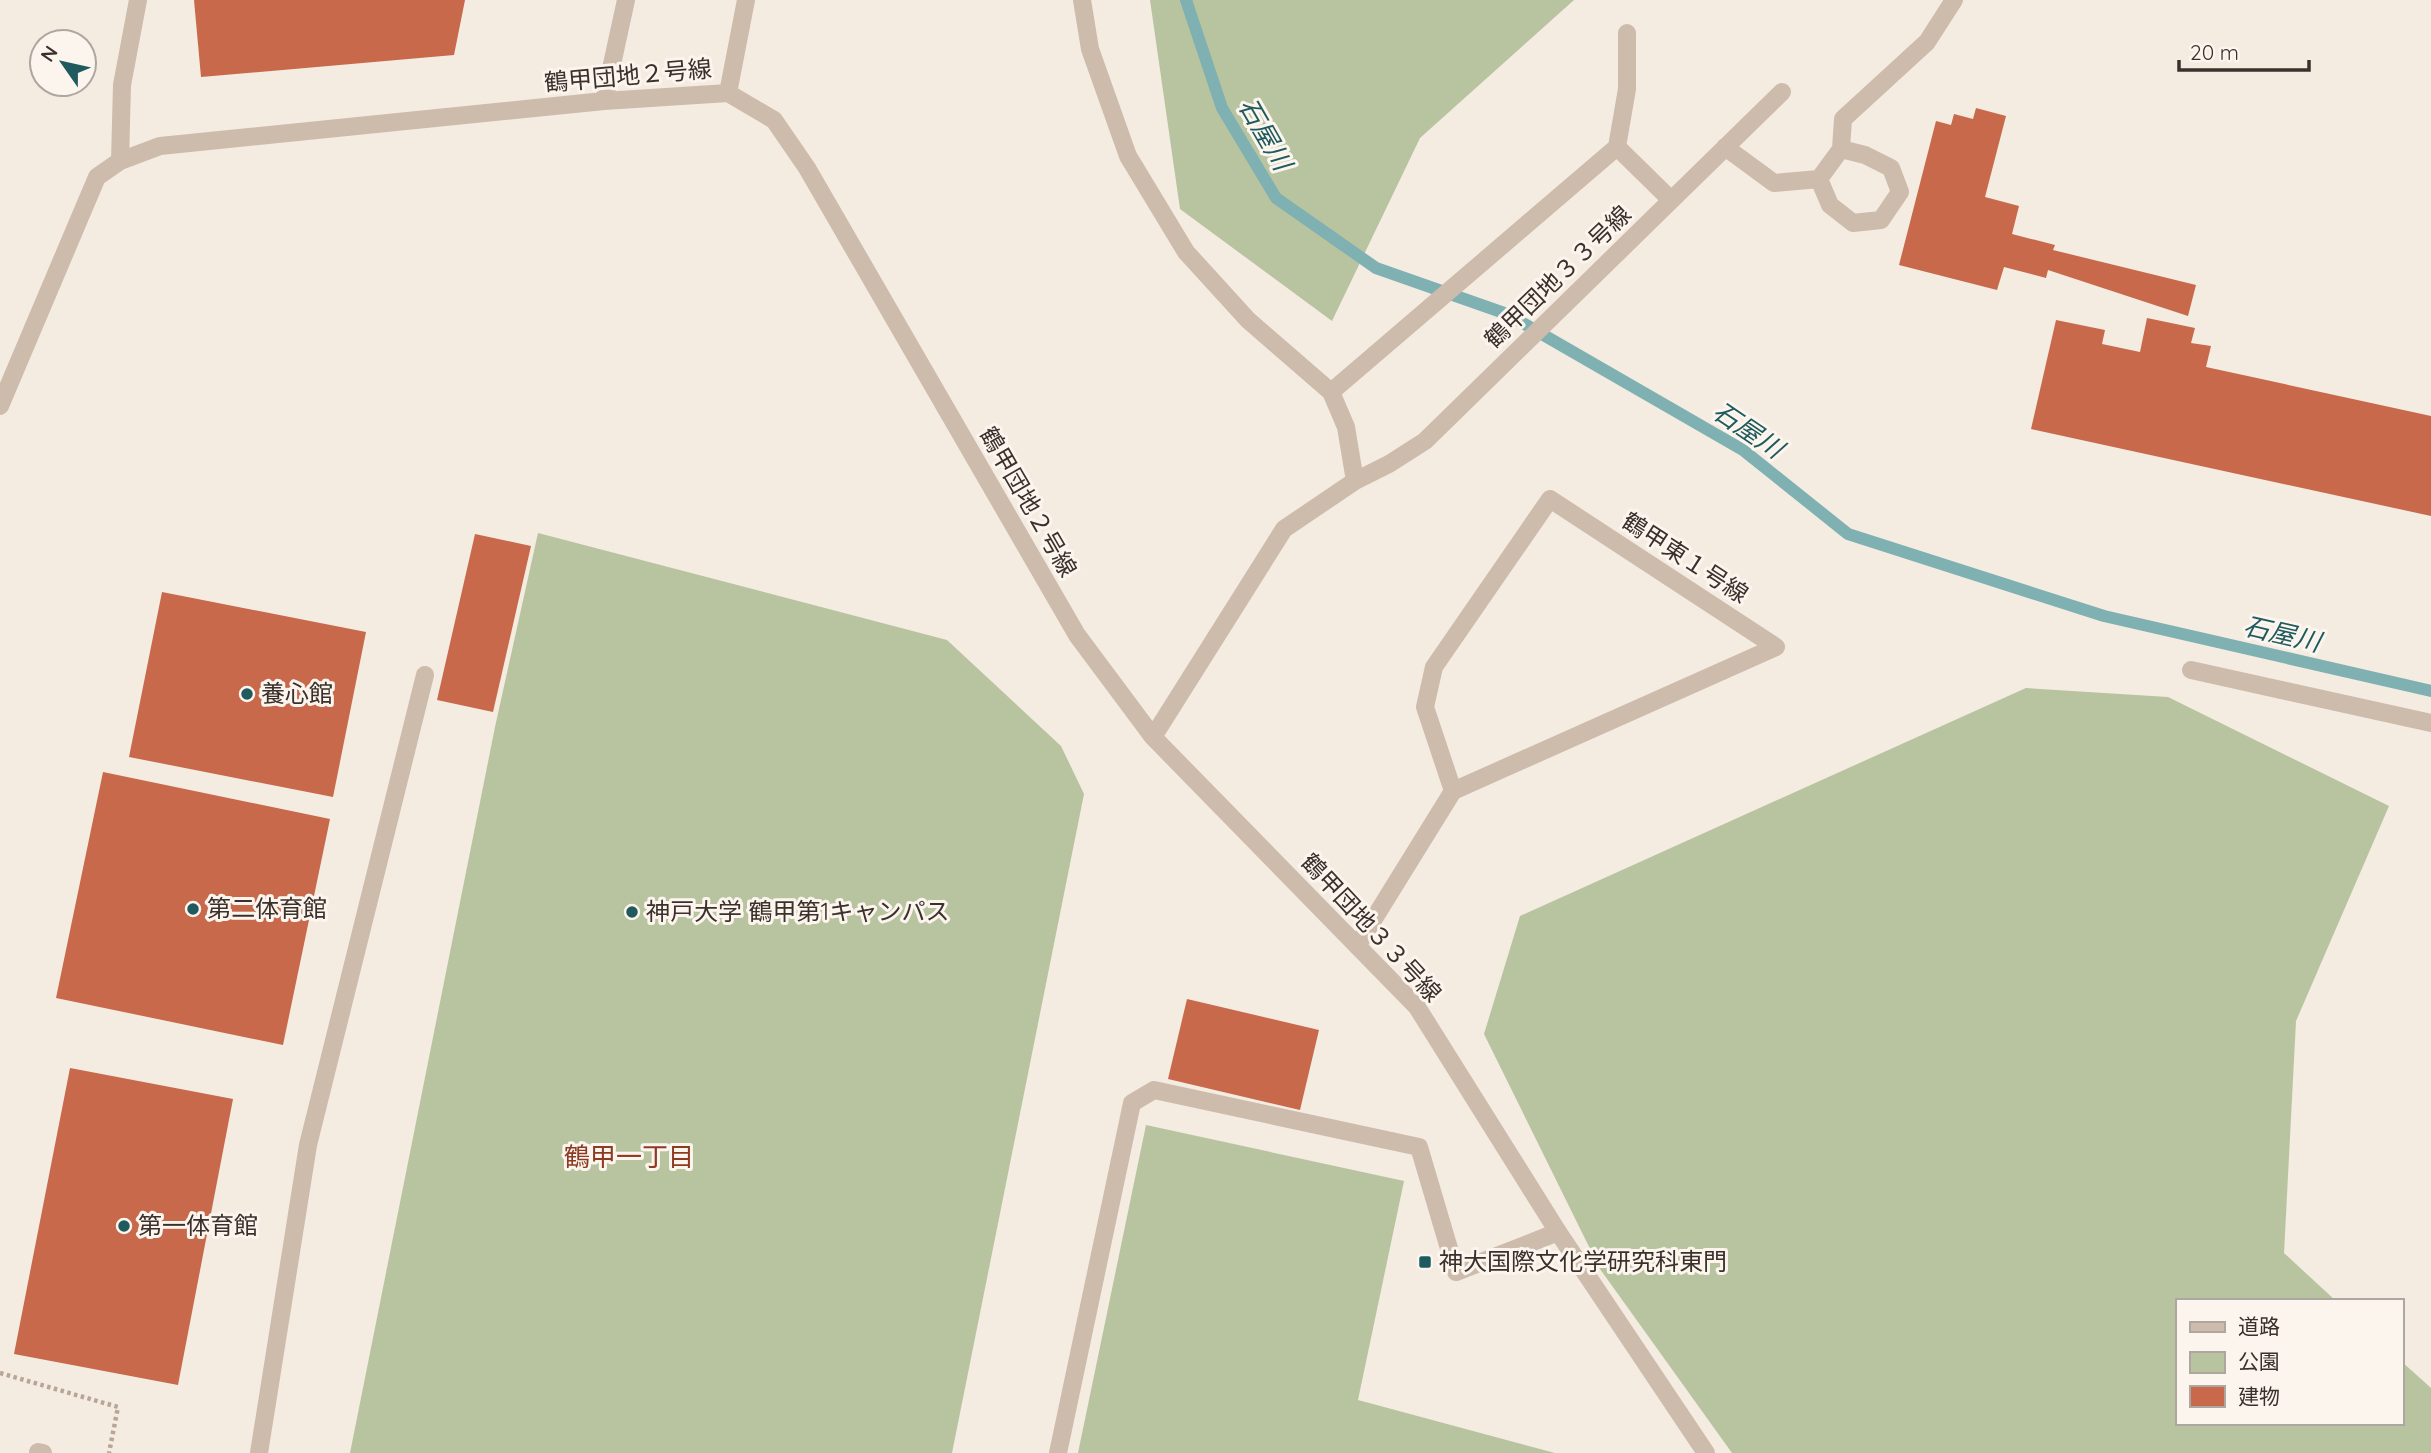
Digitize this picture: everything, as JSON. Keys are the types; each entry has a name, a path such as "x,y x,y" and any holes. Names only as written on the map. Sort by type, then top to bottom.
{"street":[{"path":"120,161 122,85 138,0"},
{"path":"604,102 626,0"},
{"path":"728,93 746,0"},
{"path":"1082,0 1090,49 1128,156 1186,252 1248,320 1331,392 1346,427 1355,481"},
{"path":"1725,148 1774,183 1819,179 1840,149 1843,118 1927,42 1954,0"},
{"path":"1331,392 1617,147 1627,89 1627,33"},
{"name":"鶴甲団地３３号線","path":"1706,1453 1558,1232 1417,1007 1153,737 1284,528 1355,481 1389,464 1425,441 1782,92"},
{"name":"鶴甲団地２号線","path":"0,407 97,177 120,161 160,146 604,102 728,93 774,120 807,168 1077,635 1153,737"},
{"path":"1617,147 1671,200"},
{"path":"1819,179 1830,205 1853,223 1881,220 1899,192 1891,168 1865,155 1840,149"},
{"name":"鶴甲東１号線","path":"1550,499 1776,647 1453,791 1424,707 1434,667 1550,499"},
{"path":"2191,670 2431,723"},
{"path":"259,1453 308,1145 425,676"},
{"path":"1357,946 1453,791"},
{"path":"1058,1453 1132,1103 1154,1090 1419,1147 1456,1272 1558,1232"}],"path":[{"path":"0,1373 118,1407 109,1453"}],"green space":[{"path":"1150,0 1574,0 1420,138 1332,321 1180,209"},
{"path":"538,533 947,640 1061,746 1084,794 952,1453 350,1453 495,727"},
{"path":"2026,688 2168,697 2389,806 2296,1021 2284,1253 2334,1299 2176,1299 2176,1425 2403,1425 2403,1363 2431,1388 2431,1453 1732,1453 1600,1269 1484,1034 1520,916"},
{"path":"1146,1125 1404,1181 1358,1400 1555,1453 1078,1453"}],"building":[{"path":"194,0 465,0 454,55 201,77"},
{"path":"1976,108 2006,116 1985,197 2019,206 2012,234 2055,245 2053,250 2196,285 2188,316 2048,270 2046,278 2004,267 1997,290 1899,265 1936,121 1951,125 1954,114 1973,119"},
{"path":"2147,318 2195,328 2191,343 2211,346 2206,367 2431,416 2431,516 2031,429 2056,320 2105,330 2102,344 2140,352"},
{"path":"475,534 531,546 493,712 437,700"},
{"name":"養心館","path":"162,592 366,632 333,797 129,757"},
{"name":"第二体育館","path":"103,772 330,819 283,1045 56,998"},
{"path":"1187,999 1319,1030 1300,1110 1168,1079"},
{"name":"第一体育館","path":"70,1068 233,1099 178,1385 14,1354"}],"waterway":[{"name":"石屋川","path":"1186,0 1222,108 1276,198 1376,268 1507,314 1743,450 1848,534 2104,616 2431,691"}],"place":[{"name":"養心館","path":"247,694"},
{"name":"第二体育館","path":"193,909"},
{"name":"神戸大学 鶴甲第1キャンパス","path":"632,912"},
{"name":"第一体育館","path":"124,1226"},
{"name":"神大国際文化学研究科東門","path":"1425,1262"}],"district":[{"name":"鶴甲一丁目","path":"629,1157"}]}
